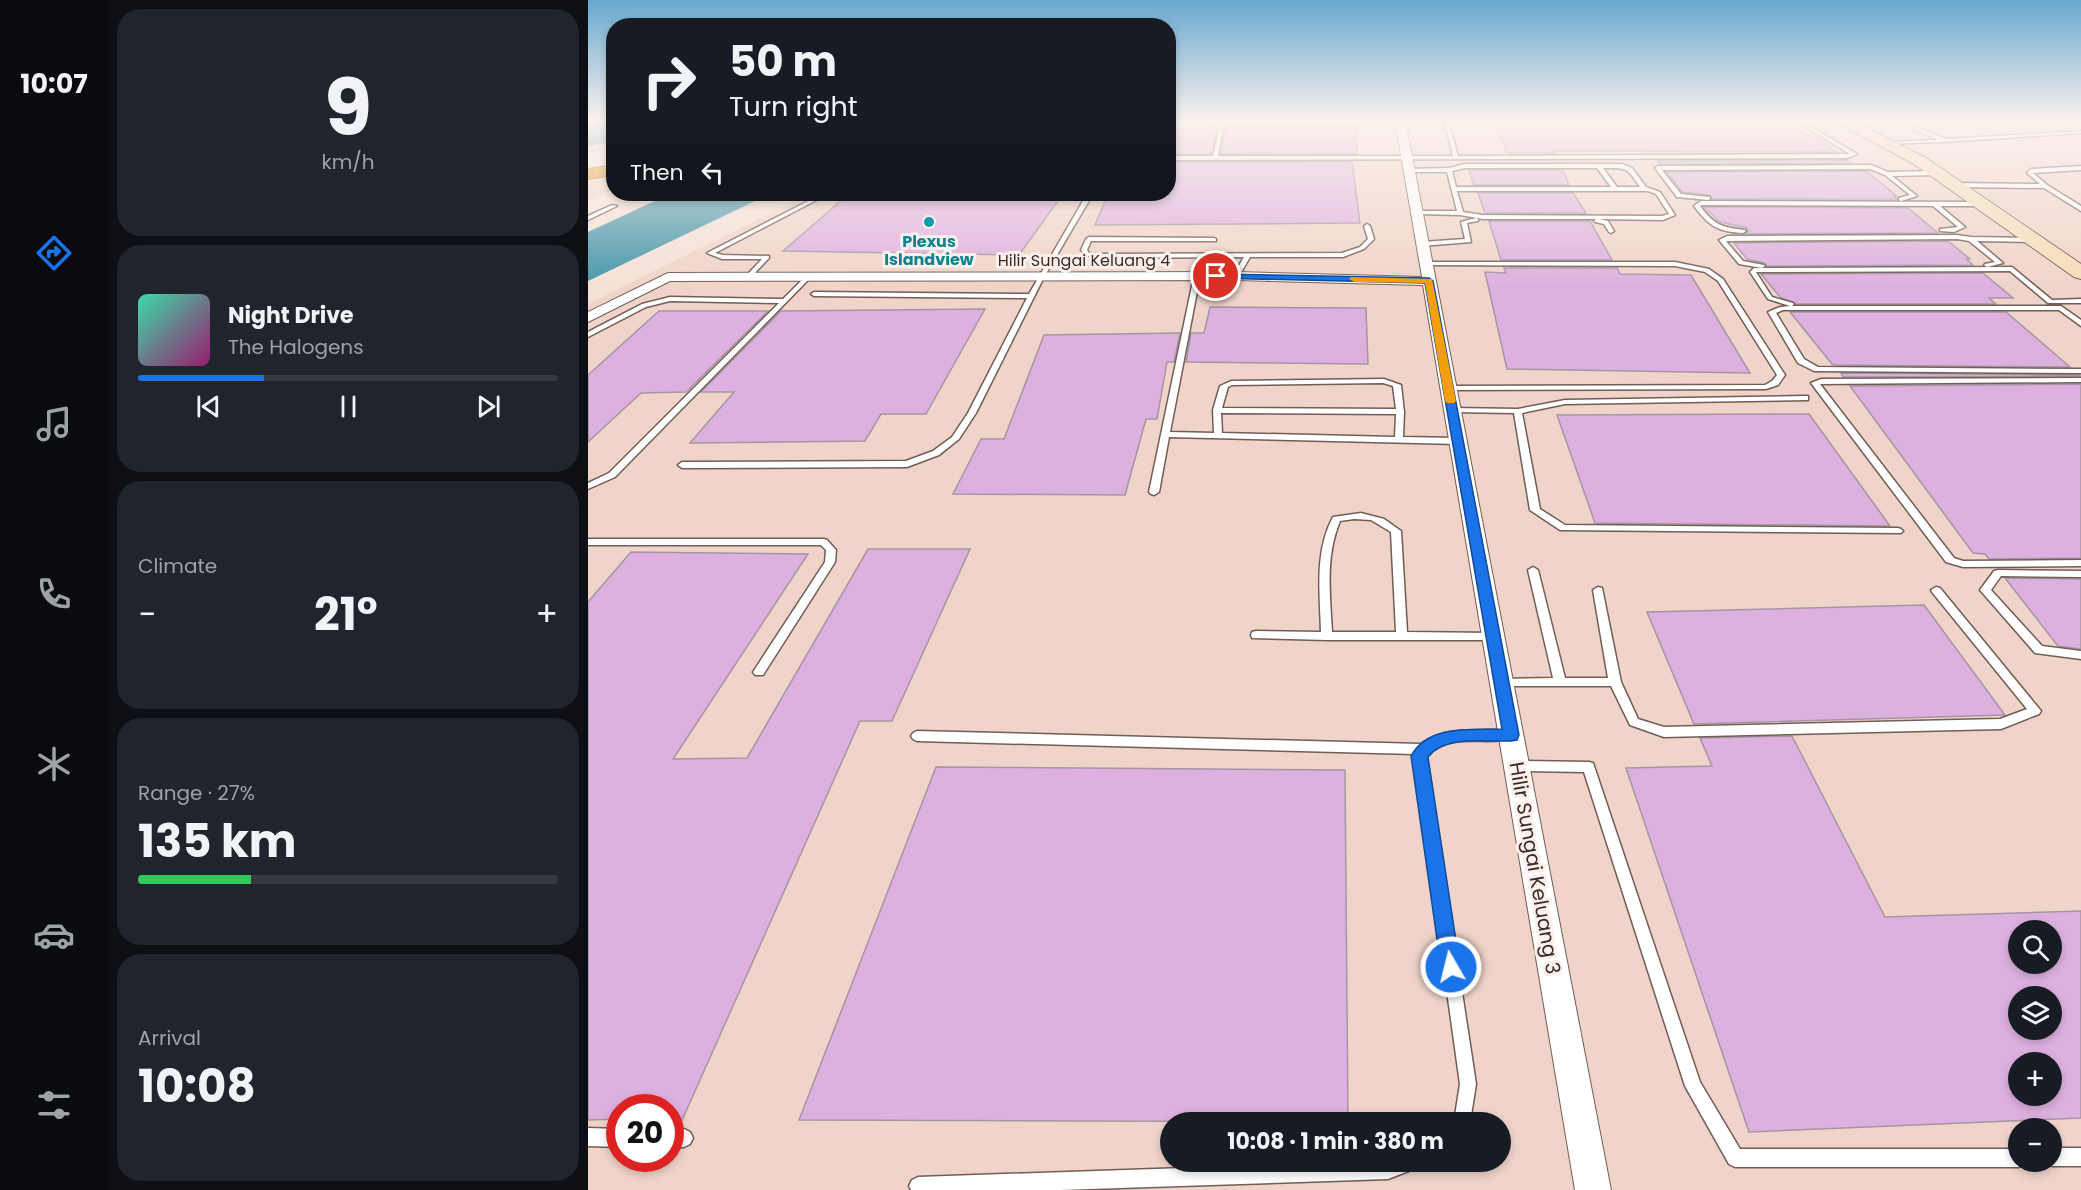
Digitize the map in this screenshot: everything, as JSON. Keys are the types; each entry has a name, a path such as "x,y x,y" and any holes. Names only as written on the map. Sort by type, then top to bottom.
{"street":[{"name":"Hilir Sungai Keluang 3","path":"1410,176 1593,1190"},
{"path":"1941,176 2080,272"},
{"name":"Hilir Sungai Keluang 4","path":"588,318 668,277 1236,276 1426,263"}],"lane":[{"path":"1450,176 1460,213"},
{"path":"1606,176 1615,189"},
{"path":"1634,176 1644,189"},
{"path":"1664,176 1679,196 1684,198 1903,199 1914,196 1889,176"},
{"path":"2033,176 2081,209"},
{"path":"1954,185 2045,186"},
{"path":"1417,213 1460,213 1494,218 1663,218 1672,215 1658,193 1644,189 1454,189"},
{"path":"748,277 767,257 722,257 710,253 811,201"},
{"path":"682,465 908,464 936,453 955,439 972,413 1041,277 1086,201"},
{"path":"1934,204 1962,227 1954,230 1736,231 1720,229 1710,223 1698,206 1701,203 1982,204"},
{"path":"588,218 614,206"},
{"path":"1426,263 1469,242 1464,222 1470,219 1602,221 1606,222 1611,231"},
{"path":"1214,240 1089,239 1084,250 1087,254 1097,256 1343,255 1362,248 1371,239 1367,226"},
{"path":"1971,239 2000,263 1748,265 1741,263 1721,241 1727,238 1957,237 2033,240"},
{"path":"1236,276 1248,255"},
{"path":"1426,263 1675,264 1707,270 1721,279 1781,375 1775,383 1766,387 1450,399"},
{"path":"2050,302 2012,269 1756,269 1753,272 1770,298 1791,304 2050,302 2081,301"},
{"path":"1154,492 1197,276"},
{"path":"588,486 612,475 808,277"},
{"path":"814,294 1031,296"},
{"path":"588,335 644,305 670,299 785,301"},
{"path":"2081,324 2061,308 1782,308 1772,312 1801,360 1818,369 2081,371"},
{"path":"2081,380 1821,381 1815,383 1950,560 1963,564 2081,563"},
{"path":"1218,435 1217,410 1224,386 1231,383 1384,381 1398,385 1399,439"},
{"path":"1450,399 1518,411 1565,402 1804,398"},
{"path":"1217,410 1400,412"},
{"path":"1518,411 1535,510 1563,528 1898,531"},
{"path":"1166,434 1458,441"},
{"path":"1327,636 1324,562 1329,533 1336,519 1352,516 1378,517 1396,531 1402,636"},
{"path":"588,542 824,542 831,550 830,562 759,672"},
{"path":"1533,570 1560,682"},
{"path":"2081,574 1998,573 1985,590 2039,650 2081,655"},
{"path":"1598,590 1615,682 1634,722 1664,732 2001,724 2035,711 1936,590"},
{"path":"1256,635 1493,637"},
{"path":"1502,683 1615,682"},
{"path":"1464,1112 1468,1084 1419,756 1428,745 1438,740 1453,737 1511,735"},
{"path":"917,736 1425,749"},
{"path":"1517,766 1589,767 1693,1086 1735,1158 2008,1158"},
{"path":"588,1137 606,1138"},
{"path":"2062,1157 2081,1157"},
{"path":"918,1186 1052,1185 1343,1172"}],"shaded area":[{"path":"1176,176 2081,176 2081,1190 588,1190 588,304 795,201 1176,201"},
{"path":"606,179 606,193 588,201 588,182"}],"water":[{"path":"655,201 755,201 588,281 588,232"}],"building":[{"path":"1176,176 1354,176 1360,223 1095,225 1105,201 1176,201"},
{"path":"1471,176 1565,176 1569,185 1474,185"},
{"path":"1670,176 1872,176 1897,196 1894,196 1897,199 1712,199 1710,195 1682,192"},
{"path":"1478,193 1573,193 1586,213 1485,213"},
{"name":"Plexus Islandview","path":"841,201 1058,201 1019,255 783,251"},
{"path":"1704,207 1908,208 1938,233 1746,234 1747,228 1720,222"},
{"path":"1489,221 1590,221 1612,260 1501,260"},
{"path":"1948,241 1970,259 1966,259 1973,265 1767,266 1764,263 1747,259 1734,243"},
{"path":"1504,268 1617,268 1620,274 1691,275 1750,373 1507,369 1485,272 1506,273"},
{"path":"1983,273 2013,298 1989,298 1996,304 1796,304 1780,297 1761,274"},
{"path":"1210,307 1366,308 1368,364 1186,362 1191,333 1204,333"},
{"path":"985,309 926,414 881,414 865,441 690,443 734,392 701,392 781,311"},
{"path":"659,311 768,311 686,392 641,393 588,442 588,375"},
{"path":"1790,312 2006,312 2070,367 1835,365"},
{"path":"1180,333 1174,362 1167,362 1157,419 1146,419 1125,495 953,494 981,439 1004,439 1044,335"},
{"path":"1841,373 2080,375 2080,376 1843,377"},
{"path":"2081,384 2081,558 1989,559 1985,554 1973,553 1850,386"},
{"path":"1809,414 1890,526 1595,523 1557,415"},
{"path":"868,549 970,549 892,721 860,721 684,1116 684,1094 606,1094 606,1119 588,1120 588,602 631,552 808,554 673,759 747,758"},
{"path":"2005,578 2081,579 2081,649 2058,646"},
{"path":"1924,605 2005,715 1694,724 1647,612"},
{"path":"1792,736 1885,917 2081,911 2081,1118 2008,1118 2008,1121 1749,1132 1626,768 1712,766 1700,738"},
{"path":"936,767 1345,770 1348,1112 1160,1112 1160,1121 799,1120"}],"slow traffic":[{"path":"1354,279 1429,281 1451,401"}],"place":[{"name":"Plexus Islandview","path":"929,222"}],"route":[{"path":"1216,276 1429,281 1511,735 1453,737 1438,740 1428,745 1419,756 1451,967"}]}
